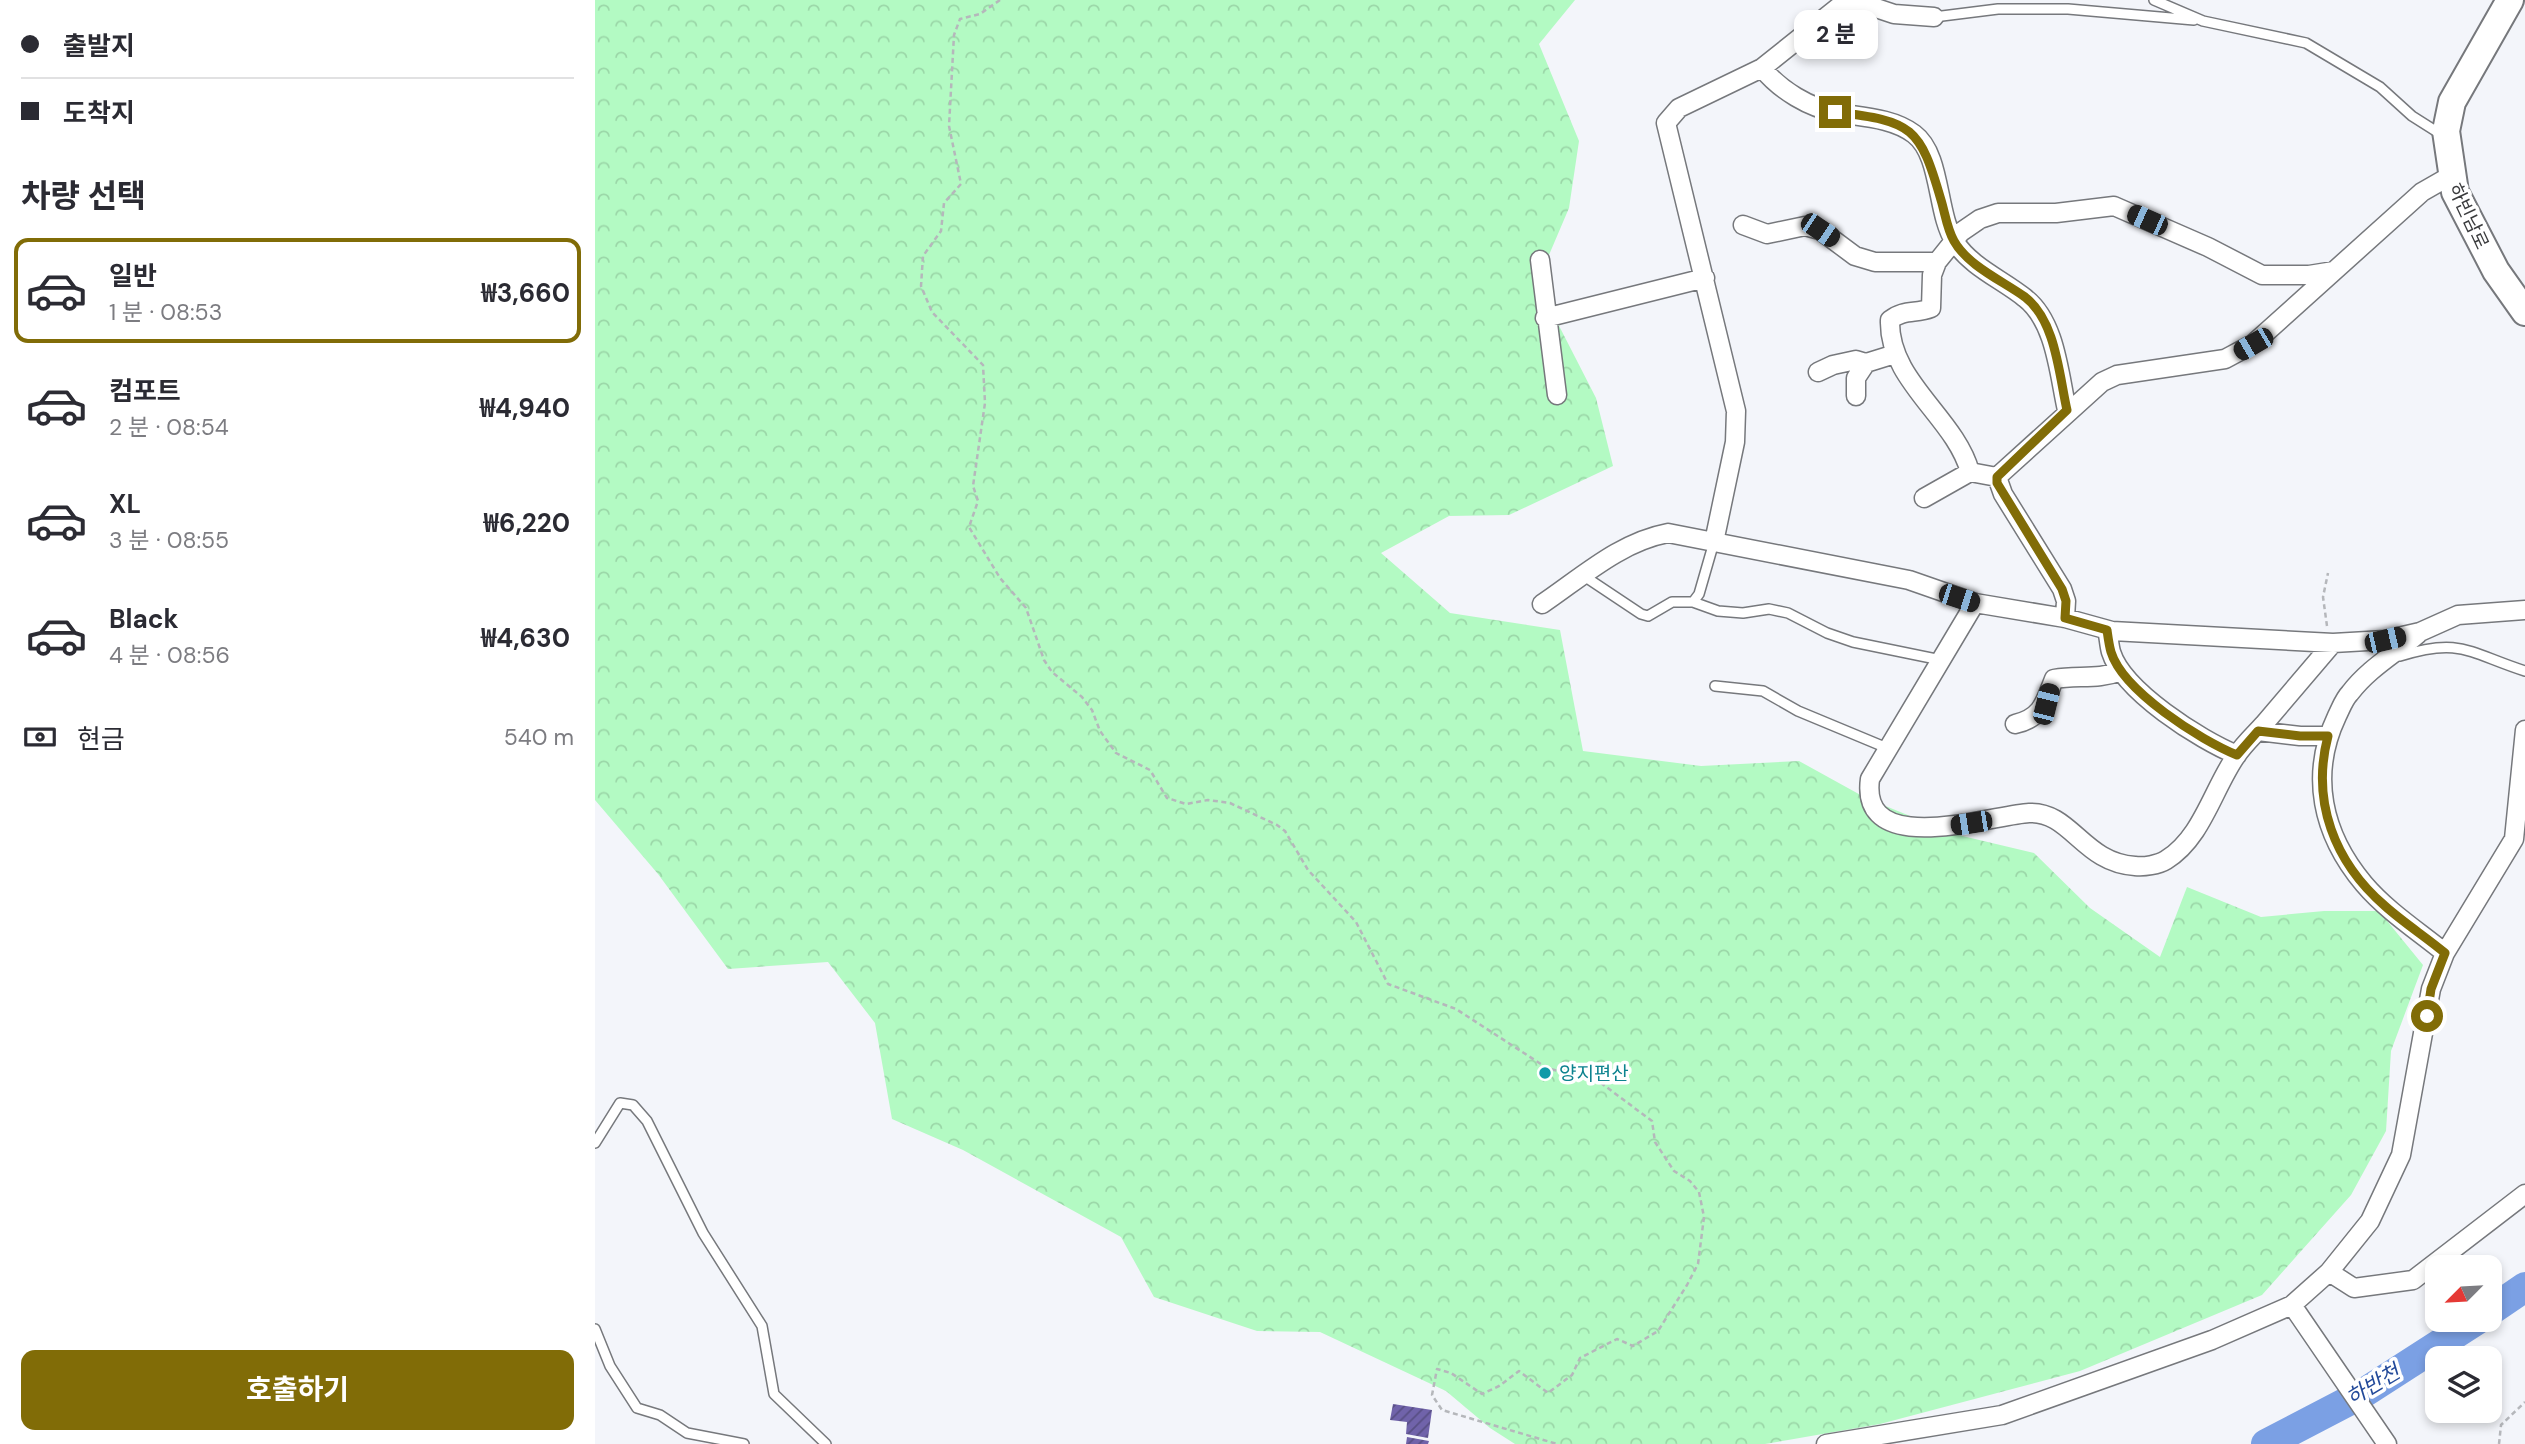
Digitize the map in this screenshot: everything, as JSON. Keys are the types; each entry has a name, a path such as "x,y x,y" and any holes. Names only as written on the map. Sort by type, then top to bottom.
{"street":[{"path":"1918,0 1934,17"},
{"name":"하빈남로","path":"2510,0 2452,102 2447,138 2450,176 2455,192 2496,271 2525,312"},
{"path":"1714,542 1735,442 1736,411 1666,123 1679,108 1762,68 1841,5 1874,7 1894,14 1934,17"},
{"path":"1762,68 1770,78 1805,103 1892,123 1915,135 1932,166 1954,242 2005,285 2027,299 2041,315 2052,343 2067,410"},
{"path":"1997,477 2067,410 2102,382 2117,375 2199,365 2231,356 2270,332 2423,192 2450,176"},
{"path":"1970,472 1957,440 1934,415 1895,354 1890,337 1890,320 1901,312 1922,312 1931,308 1932,275 1937,262 1961,232 1980,219 1998,214 2056,213 2114,206 2208,247 2262,275 2309,275 2339,270"},
{"path":"1743,225 1767,234 1805,226 1820,230 1855,256 1875,262 1937,262"},
{"path":"1540,260 1545,318 1557,395"},
{"path":"1545,318 1705,278"},
{"path":"1818,372 1856,360 1866,363 1895,354"},
{"path":"1856,396 1856,378 1866,363"},
{"path":"1923,498 1970,472 1997,477"},
{"path":"1997,477 2003,494 2062,589 2066,601 2065,618"},
{"path":"1542,604 1645,537 1668,533 1909,580 1975,603 2065,618 2107,630 2333,643 2385,640 2420,632"},
{"path":"1975,603 1870,779 1868,791 1878,811 1897,824 1921,828 1951,827 2029,813 2049,815 2094,853 2116,865 2141,866 2163,862 2181,849 2197,827 2237,755 2333,643"},
{"path":"2445,953 2385,906 2363,883 2338,845 2323,804 2321,766 2328,736 2348,695 2381,661 2420,632 2458,614 2525,610"},
{"path":"2107,630 2111,653 2121,671 2188,732 2237,755"},
{"path":"2015,724 2028,721 2041,709 2054,678 2073,676 2097,679 2121,671"},
{"path":"1826,1444 2002,1415 2297,1312 2369,1221 2401,1155 2431,989 2445,953 2514,839 2525,730"},
{"path":"2258,731 2328,736"},
{"path":"2329,1272 2354,1288 2413,1280 2525,1194"},
{"path":"2297,1312 2387,1444"}],"lane":[{"path":"2154,0 2203,21"},
{"path":"1934,17 1998,9 2068,9 2203,21 2306,43 2380,87 2412,116 2447,138"},
{"path":"1693,602 1699,594 1714,542"},
{"path":"1584,576 1641,614 1648,615 1672,603 1693,602 1718,611 1743,614 1769,609 1788,613 1827,633 1853,642 1943,660"},
{"path":"2381,661 2441,646 2467,648 2525,671"},
{"path":"1715,686 1763,691 1798,711 1887,748"},
{"path":"595,1143 620,1103 633,1105 647,1121 703,1233 762,1325 774,1394 826,1444"},
{"path":"595,1329 610,1366 636,1408 660,1415 687,1433 744,1444"}],"path":[{"path":"1000,0 980,14 960,19 954,35 949,125 961,184 944,203 941,231 923,256 921,286 932,312 983,365 985,403 974,486 978,501 969,527 1000,578 1027,608 1044,660 1092,710 1100,731 1116,753 1150,770 1167,798 1186,804 1208,800 1230,803 1285,831 1308,870 1356,922 1388,984 1456,1009 1547,1068 1601,1083 1652,1121 1655,1142 1674,1171 1690,1181 1699,1192 1704,1217 1698,1264 1672,1314 1658,1331 1633,1346 1617,1339 1580,1358 1572,1375 1548,1393 1519,1371 1500,1386 1482,1394 1451,1373 1437,1369 1433,1395 1442,1410 1557,1444"},
{"path":"2328,573 2323,597 2326,623 2333,643"},
{"path":"2499,1444 2501,1425 2525,1402"}],"green space":[{"path":"595,0 1575,0 1539,44 1579,141 1569,208 1546,262 1554,316 1596,398 1613,466 1509,515 1449,516 1381,553 1450,613 1560,630 1583,751 1701,766 1799,761 1866,798 1954,834 2034,853 2090,908 2160,957 2187,887 2261,917 2324,911 2379,911 2423,965 2391,1051 2386,1131 2351,1195 2262,1295 2080,1371 1880,1424 1765,1444 1515,1444 1490,1428 1446,1391 1320,1332 1257,1331 1154,1297 1121,1237 963,1150 892,1119 875,1023 828,962 728,969 658,874 595,800"}],"building":[{"path":"1393,1404 1432,1410 1428,1438 1406,1434 1407,1422 1390,1420"},
{"path":"1407,1437 1429,1441 1428,1444 1406,1444"}],"waterway":[{"name":"하반천","path":"2503,1302 2525,1287"},
{"name":"하반천","path":"2266,1444 2362,1394 2458,1332"}],"place":[{"name":"양지편산","path":"1545,1073"}],"route":[{"path":"1835,112 1892,123 1915,135 1926,150 1932,166 1954,242 2005,285 2027,299 2041,315 2052,343 2067,410 1997,477 1997,483 2062,589 2066,601 2065,618 2107,630 2111,653 2121,671 2188,732 2216,746 2237,755 2258,731 2328,736 2321,766 2323,804 2338,845 2363,883 2385,906 2445,953 2431,989 2427,1016"}]}
